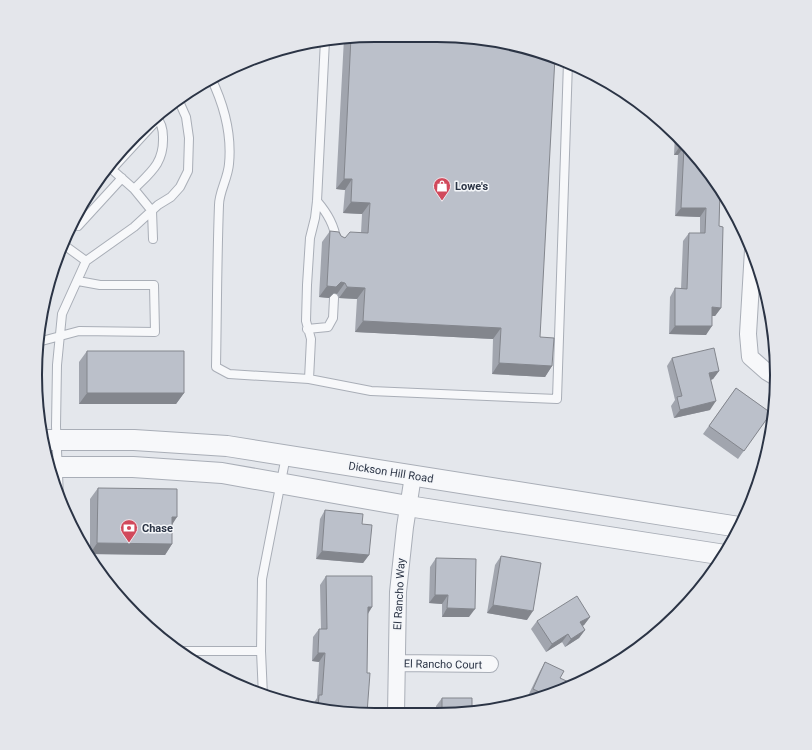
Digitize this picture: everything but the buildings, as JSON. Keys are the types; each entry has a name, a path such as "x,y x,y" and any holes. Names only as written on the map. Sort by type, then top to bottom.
{"street":[{"path":"752,268 748,334 750,357 770,374"},
{"name":"Dickson Hill Road","path":"49,440 182,442 287,455 734,526"},
{"path":"55,467 133,468 222,473 408,506 718,554"},
{"name":"El Rancho Way","path":"396,708 398,592 413,476"},
{"name":"El Rancho Court","path":"397,663 490,664"}],"lane":[{"path":"308,379 311,339 306,321 310,238 317,201 325,46"},
{"path":"214,84 220,96 229,132 229,156 226,182 219,202 216,367 229,374 308,379 370,392 557,399 568,69"},
{"path":"52,459 49,440 62,314 86,261 115,242 171,197 180,187 188,171 189,138 186,117 181,105"},
{"path":"134,189 156,167 164,150 163,131 159,122"},
{"path":"113,170 134,189 152,211 153,239"},
{"path":"78,226 122,178"},
{"path":"317,201 328,214 335,229 337,243"},
{"path":"67,248 86,261"},
{"path":"44,340 79,331 155,332 154,285 100,285 78,281"},
{"path":"307,329 328,327 333,318 334,298"},
{"path":"263,688 261,651 262,579 269,536 287,455"},
{"path":"189,651 261,651"}],"place":[{"name":"Lowe's","path":"442,201"},
{"name":"Chase","path":"129,543"}]}
